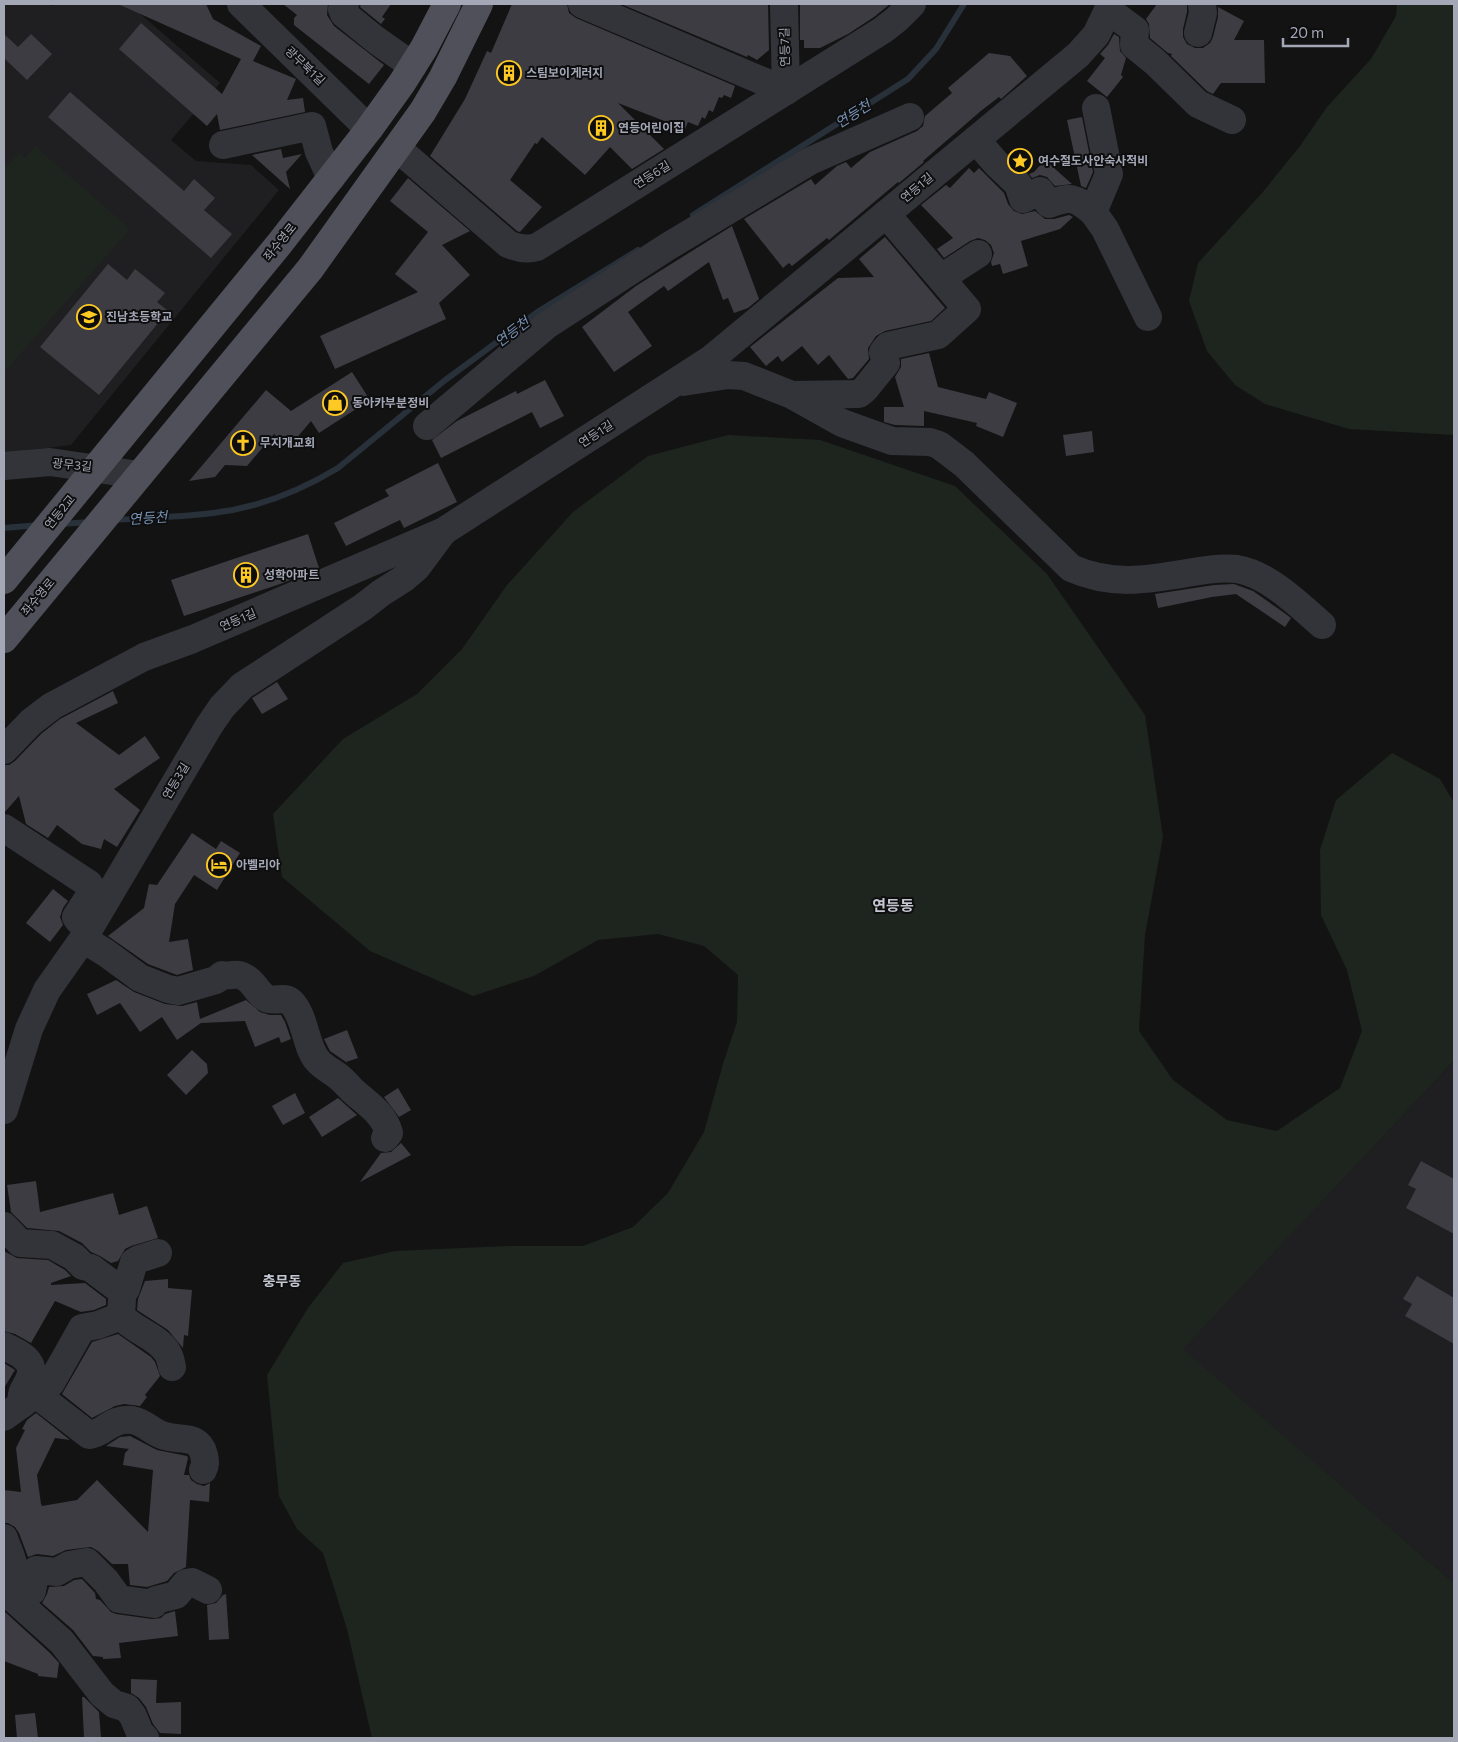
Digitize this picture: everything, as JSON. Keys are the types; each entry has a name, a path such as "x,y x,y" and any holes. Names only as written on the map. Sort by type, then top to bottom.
{"main road":[{"name":"좌수영로","path":"96,468 369,129 413,66 446,4"},
{"path":"140,475 310,268 398,148 443,77 479,4"},
{"name":"연등2교","path":"14,556 96,468"},
{"name":"좌수영로","path":"4,638 140,475"},
{"path":"4,580 14,556"}],"street":[{"name":"광무북1길","path":"241,4 369,129"},
{"path":"344,4 342,9 344,14 376,40 413,66"},
{"path":"582,4 786,91"},
{"name":"연등7길","path":"784,4 786,91"},
{"name":"연등6길","path":"398,148 508,244 514,247 530,249 537,247 883,30 912,4"},
{"path":"1198,33 1203,13 1202,4"},
{"path":"1109,7 1135,30 1134,45 1156,62 1189,96 1206,108 1232,120"},
{"name":"연등1길","path":"4,750 31,722 52,706 144,657 193,639 444,531 711,359 1085,49 1100,28 1109,7"},
{"path":"1094,212 1109,174 1096,108"},
{"path":"427,426 547,325 667,247 810,161 910,117"},
{"path":"223,145 312,126 319,152 331,178"},
{"path":"976,140 996,164 1018,184 1023,199 1040,191 1050,204 1067,198 1080,202 1094,212 1105,228 1148,317"},
{"path":"792,396 859,394 886,363 883,352 888,346 938,335 967,309 886,214"},
{"path":"941,278 978,254"},
{"path":"674,383 737,375 744,376 792,396 842,423 892,441 930,442 939,445 964,464 1072,568 1082,573 1112,580 1144,581 1211,569 1237,569 1258,576 1281,591 1322,625"},
{"name":"광무3길","path":"4,466 50,462 140,475"},
{"name":"연등3길","path":"4,1110 29,1029 47,990 85,935 208,726 231,696 254,677 363,608 381,593 403,579 417,567 444,531"},
{"path":"4,828 90,884 91,894 76,917 85,935 140,978 178,991 216,980 222,974 226,976 237,974 246,977 264,997 270,999 284,998 290,1001 300,1016 316,1059 376,1110 388,1127 389,1133 386,1138"},
{"path":"4,1226 20,1243 46,1244 74,1257 83,1266 91,1268 122,1304 127,1323 158,1342 168,1353 172,1367"},
{"path":"21,1405 51,1383 82,1328 98,1325 122,1304 134,1262 158,1253"},
{"path":"4,1346 21,1354 32,1369 31,1376 21,1394 21,1405"},
{"path":"21,1405 89,1435 95,1434 114,1421 132,1420 145,1424 154,1432 165,1437 190,1439 202,1450 205,1460 203,1470"},
{"path":"4,1538 14,1567 11,1590 14,1599 62,1642 102,1694 114,1704 127,1708 133,1716 140,1733 145,1738"},
{"path":"14,1599 32,1591 36,1570 57,1572 69,1565 87,1562 106,1581 119,1599 126,1601 154,1604 156,1600 176,1595 186,1582 192,1582 208,1590"}],"shaded area":[{"name":"진남초등학교","path":"4,4 49,4 51,6 55,4 129,4 220,83 171,140 196,161 251,165 279,190 71,445 4,453"},
{"path":"1397,4 1454,4 1454,435 1349,429 1265,404 1235,385 1207,351 1189,301 1198,263 1262,193 1300,146 1327,107 1371,59 1396,16"},
{"path":"35,146 130,229 5,371 4,163 8,166 19,153 25,158"},
{"path":"728,435 820,440 955,486 1047,574 1145,715 1163,837 1145,935 1139,1031 1173,1080 1227,1120 1277,1131 1340,1088 1362,1031 1347,970 1321,915 1320,850 1336,800 1392,753 1440,779 1454,803 1454,1061 1183,1349 1454,1583 1454,1738 372,1738 347,1629 323,1553 297,1529 279,1496 267,1375 308,1308 343,1263 395,1251 507,1246 583,1246 633,1227 668,1193 704,1132 737,1022 738,975 704,946 658,934 598,940 534,976 473,996 370,951 282,877 273,814 343,739 417,694 462,649 507,585 573,512 648,456"},
{"path":"1454,1061 1454,1583 1182,1349"}],"building":[{"path":"118,4 206,4 213,19 261,46 253,61 296,79 287,100 303,98 305,112 220,130 217,114 207,126 119,49 141,23 222,94 241,59"},
{"path":"283,4 328,4 327,15 334,26 384,65 369,84 294,25 294,18 297,15"},
{"path":"361,4 391,4 382,17 385,19 381,24 360,7"},
{"path":"512,4 567,4 569,13 576,18 735,86 731,98 724,95 722,98 719,97 713,112 709,110 705,119 702,117 698,126 688,122 685,129 618,103 664,149 632,169 610,147 585,175 542,137 537,144 535,143 510,180 542,207 520,232 517,231 430,156 465,99 487,51 491,53"},
{"path":"621,4 768,4 769,50 757,60 748,55 747,57"},
{"path":"800,4 890,4 848,34 820,48 804,48 804,40 800,40"},
{"path":"1157,4 1187,5 1183,37 1187,44 1195,48 1203,48 1210,43 1218,17 1218,7 1244,21 1234,40 1264,40 1265,83 1221,83 1213,94 1207,91 1171,56 1172,54 1168,53 1150,38 1149,24 1146,19"},
{"path":"4,34 18,47 31,34 52,54 27,80 4,58"},
{"path":"1114,34 1119,37 1120,51 1126,58 1121,75 1123,77 1107,97 1087,81 1105,58 1100,54"},
{"path":"989,53 1010,56 1027,76 1001,99 999,97 982,110 924,162 829,240 827,238 792,266 789,263 783,268 744,219 811,179 815,185 837,166 846,162 851,168 870,152 917,131 923,126 925,116 952,93 948,88"},
{"path":"70,92 184,191 194,179 215,198 204,210 232,234 211,258 48,117"},
{"path":"1082,117 1093,172 1086,188 1081,186 1067,120"},
{"path":"281,149 283,158 302,154 286,172 290,189 252,155"},
{"path":"1045,160 1072,184 1055,186 1047,177 1040,175 1032,178 1029,174 1034,172"},
{"path":"969,168 974,173 979,168 1004,193 1008,204 1014,211 1022,214 1035,211 1045,219 1069,215 1073,217 1060,229 1021,241 1028,266 1003,274 1000,264 992,266 991,262 994,253 991,245 985,240 978,238 944,258 937,249 953,238 921,205 946,185 950,188"},
{"path":"408,178 470,231 442,245 470,275 439,303 446,319 335,369 320,336 418,292 395,274 428,232 390,201"},
{"path":"732,226 759,299 748,308 734,313 728,298 723,300 709,262 668,291 664,286 628,312 652,346 614,372 582,327 636,286"},
{"path":"885,237 945,308 931,321 885,331 876,336 868,348 869,359 853,378 848,379 829,355 818,365 802,346 782,362 778,356 766,366 750,347 838,278 874,277 859,259"},
{"path":"108,264 127,280 135,269 165,293 157,302 168,311 99,395 40,347"},
{"path":"929,353 938,387 986,399 989,392 1017,403 1003,437 976,426 977,423 924,411 924,426 895,425 884,422 884,407 904,407 895,377 901,367 901,359"},
{"path":"352,372 370,400 319,433 311,421 289,447 274,434 247,466 225,465 215,477 189,481 266,390 291,411"},
{"path":"545,380 564,416 540,428 532,412 441,458 432,440 457,421 516,391 517,394"},
{"path":"1092,431 1094,452 1066,456 1063,435"},
{"path":"438,463 457,502 404,528 400,520 346,546 334,523 389,496 385,490"},
{"name":"성학아파트","path":"308,534 319,568 283,583 184,616 171,580"},
{"path":"1234,584 1253,591 1291,618 1285,627 1236,594 1158,608 1155,594 1214,585"},
{"path":"277,682 288,699 262,714 252,698"},
{"path":"113,691 118,703 76,723 119,755 145,736 160,758 114,789 140,810 117,847 104,839 101,849 82,844 57,825 48,838 26,824 19,796 4,813 4,765 9,765 15,761 41,734 60,719"},
{"path":"192,833 216,849 221,841 240,853 217,890 194,875 175,904 169,942 188,939 193,970 177,975 148,964 108,936 144,908 149,884 157,885"},
{"path":"53,889 68,901 60,917 63,925 50,942 26,923"},
{"path":"116,980 134,992 165,1004 182,1006 197,1002 200,1019 246,1000 260,1012 270,1015 281,1015 291,1039 281,1043 279,1037 255,1047 245,1021 201,1023 177,1040 162,1017 140,1032 120,1003 97,1015 87,994"},
{"path":"347,1030 358,1058 346,1062 330,1051 324,1039"},
{"path":"192,1050 207,1064 208,1073 186,1095 167,1075"},
{"path":"398,1088 411,1110 399,1117 384,1097"},
{"path":"295,1093 305,1113 283,1125 272,1106"},
{"path":"338,1098 357,1115 322,1137 309,1117"},
{"path":"401,1143 411,1155 360,1182 381,1153 391,1152"},
{"path":"1421,1161 1454,1179 1454,1234 1406,1208 1416,1189 1408,1185"},
{"path":"36,1181 40,1212 113,1193 119,1215 147,1206 158,1238 125,1249 118,1261 111,1263 91,1252 82,1243 59,1231 27,1228 11,1212 7,1185"},
{"path":"4,1251 17,1258 48,1260 71,1276 51,1283 51,1285 85,1283 106,1299 106,1305 94,1310 81,1312 55,1301 31,1343 15,1334 4,1331"},
{"path":"1417,1276 1454,1298 1454,1344 1405,1316 1412,1304 1403,1299"},
{"path":"168,1279 168,1288 192,1290 188,1336 184,1335 183,1348 168,1330 137,1310 138,1299 145,1281"},
{"path":"118,1334 151,1357 160,1376 145,1395 147,1397 140,1406 124,1404 115,1406 92,1418 62,1394 92,1342"},
{"path":"4,1363 15,1370 4,1388"},
{"path":"36,1413 70,1440 55,1438 37,1475 42,1506 77,1500 97,1480 148,1532 153,1470 123,1465 125,1453 129,1449 106,1446 120,1437 130,1436 157,1450 187,1456 184,1475 189,1475 191,1480 197,1484 204,1486 210,1483 209,1502 190,1500 186,1567 174,1573 167,1581 147,1587 130,1585 128,1564 112,1564 91,1547 66,1550 53,1556 37,1554 28,1557 15,1527 4,1523 4,1490 21,1492 16,1448 25,1430 22,1429 27,1420"},
{"path":"82,1579 95,1593 96,1599 100,1600 111,1612 116,1614 152,1619 161,1618 165,1614 175,1611 178,1636 119,1643 121,1658 103,1659 103,1657 93,1656 73,1630 42,1603 49,1587 64,1586 74,1580"},
{"path":"226,1594 229,1639 209,1640 207,1605 216,1603"},
{"path":"4,1611 59,1663 57,1678 38,1676 38,1674 4,1661"},
{"path":"131,1679 157,1680 156,1703 181,1702 181,1734 160,1733 153,1724 146,1707 139,1698 131,1693"},
{"path":"82,1697 99,1712 101,1737 84,1738"},
{"path":"35,1713 38,1738 17,1738 15,1715"}],"waterway":[{"name":"연등천","path":"693,215 908,79 936,49 964,4"},
{"name":"연등천","path":"114,520 188,516 229,511 262,503 309,484 338,468 444,381 539,311 638,250"},
{"name":"연등천","path":"61,524 91,522"},
{"name":"연등천","path":"4,528 39,525"}],"place":[{"name":"스팀보이게러지","path":"509,73"},
{"name":"연등어린이집","path":"601,128"},
{"name":"여수절도사안숙사적비","path":"1020,161"},
{"name":"진남초등학교","path":"89,317"},
{"name":"동아카부분정비","path":"335,403"},
{"name":"무지개교회","path":"243,443"},
{"name":"성학아파트","path":"246,575"},
{"name":"아벨리아","path":"219,865"}],"district":[{"name":"연등동","path":"893,906"},
{"name":"충무동","path":"282,1281"}]}
